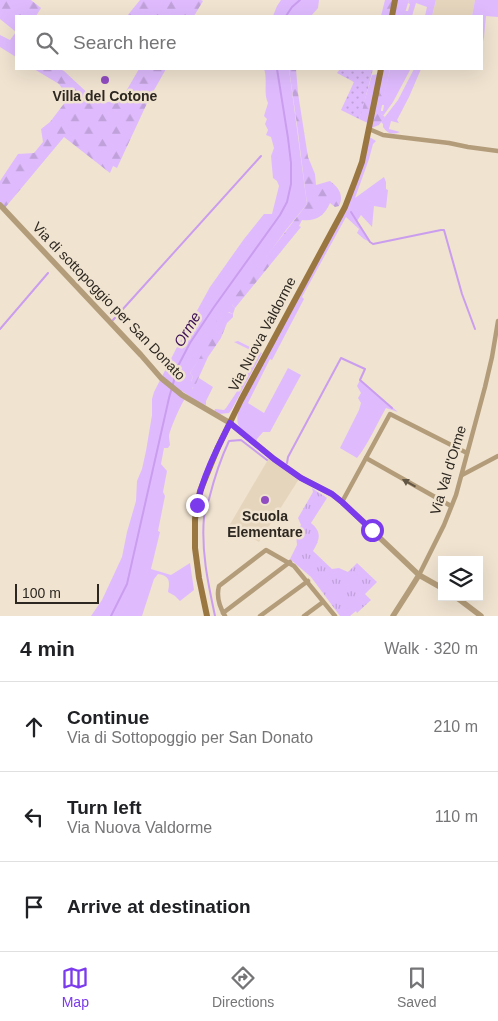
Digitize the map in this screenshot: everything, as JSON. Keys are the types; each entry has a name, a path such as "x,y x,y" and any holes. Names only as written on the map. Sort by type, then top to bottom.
{"main road":[{"path":"392,15 395,0"},
{"name":"Via Nuova Valdorme","path":"207,616 195,548 196,519 200,491 212,460 244,393 345,207 362,162 381,70"}],"street":[{"path":"369,129 391,136 498,151"},
{"name":"Via di sottopoggio per San Donato","path":"0,205 161,378 182,395 230,423"},
{"name":"Via Val d'Orme","path":"392,616 410,591 444,525 462,476 485,388 498,321"},
{"path":"342,502 390,414 467,453"},
{"path":"230,423 274,459 301,478 332,494 419,574 438,586"},
{"path":"462,476 498,456"},
{"path":"366,458 451,506"},
{"path":"290,562 224,614 218,602 217,593 219,586 266,550 290,562 308,581 335,616"},
{"path":"260,616 308,581"},
{"path":"461,601 481,616"},
{"path":"304,616 323,602"}],"shaded area":[{"path":"436,0 475,0 472,15 432,15"},
{"name":"Scuola Elementare","path":"269,458 299,479 259,542 229,526"}],"green space":[{"path":"0,0 31,0 41,8 37,15 15,15 15,31 0,19"},
{"path":"140,0 203,1 195,15 128,15"},
{"path":"281,0 319,0 318,8 312,15 273,15"},
{"path":"385,0 409,0 404,15 381,15"},
{"path":"409,0 436,0 432,15 425,15 427,7 416,3 412,15 404,15 405,11 408,11 410,4 408,3"},
{"path":"475,0 498,0 498,17 486,16 483,42 483,15 472,15"},
{"path":"15,33 15,56 0,47 0,35 10,40"},
{"path":"36,70 62,70 95,100 102,103 119,100 138,70 165,70 149,99 117,168 113,166 110,173 64,137 4,209 0,205 0,181 18,154 34,153 43,142 41,129 50,122 66,101 66,94 59,84"},
{"path":"264,70 289,70 307,204 232,305 235,308 233,314 229,312 221,318 203,354 190,373 193,377 191,381 192,389 199,378 213,387 206,405 201,404 182,391 182,395 186,397 169,436 170,445 168,448 164,448 161,464 167,471 163,492 165,496 158,531 160,532 151,569 171,575 190,563 194,590 180,601 168,592 169,582 167,578 158,574 154,579 142,616 91,616 102,600 122,557 136,501 137,481 146,451 154,392 210,287 264,214 272,214 279,186 273,178 271,156 274,148 271,137 266,135 268,130 265,124 267,119 264,116 268,103"},
{"path":"289,70 296,70 308,157 315,174 316,185 330,181 336,186 341,195 339,206 335,207 330,203 323,214 316,219 302,220 299,226 301,227 235,308 232,305 233,299 307,204"},
{"path":"339,70 373,70 359,119 341,110 354,82 337,73"},
{"path":"381,70 390,70 381,110 381,114 385,117 379,125 369,129 370,124 359,119 372,75 380,74"},
{"path":"390,70 410,70 393,102 383,116 381,114 384,105 382,105"},
{"path":"413,70 421,70 397,120 399,123 391,121 389,129 400,132 390,133 383,127 381,122 398,100"},
{"path":"368,136 376,141 373,144 355,198 384,177 386,189 388,190 386,208 374,206 372,227 361,215 357,221 370,242 357,233 359,229 346,217 302,297 304,299 248,403 264,413 288,368 301,375 270,432 263,432 257,439 256,444 238,425 241,400 345,207"},
{"path":"224,311 233,314 233,317 227,323 221,338 208,357 195,386 191,389 189,386 193,377 190,373 202,354 201,348 216,321 221,318"},
{"path":"238,341 262,353 232,409 229,413 219,414 214,412 215,409 224,410 226,408 256,354 234,342"},
{"path":"360,380 398,412 386,408 357,458 340,448 359,410 361,403 358,398 361,393 357,386"},
{"path":"312,488 327,498 311,523 317,529 319,536 313,551 332,569 339,568 348,572 357,563 377,582 365,594 371,600 357,613 356,611 350,616 340,616 311,577 290,559 297,545 296,534 301,525 298,518 313,492"}],"waterway":[{"name":"Orme","path":"287,15 300,0"},
{"name":"Orme","path":"111,616 127,584 178,366 190,343 280,215 287,202 291,184 291,163 277,70"},
{"path":"113,320 261,156"},
{"path":"351,212 373,244 444,230 462,294 475,329"},
{"path":"0,329 48,273"},
{"path":"287,463 288,457 341,358 365,369 360,380 392,408"},
{"path":"215,616 206,567 203,530 204,517 218,470 229,441 241,440 267,460"}],"place":[{"name":"Villa del Cotone","path":"105,80"},
{"name":"Scuola Elementare","path":"265,500"}],"route":[{"path":"197,505 200,491 210,466 230,423 274,459 301,478 332,494 372,530"}]}
